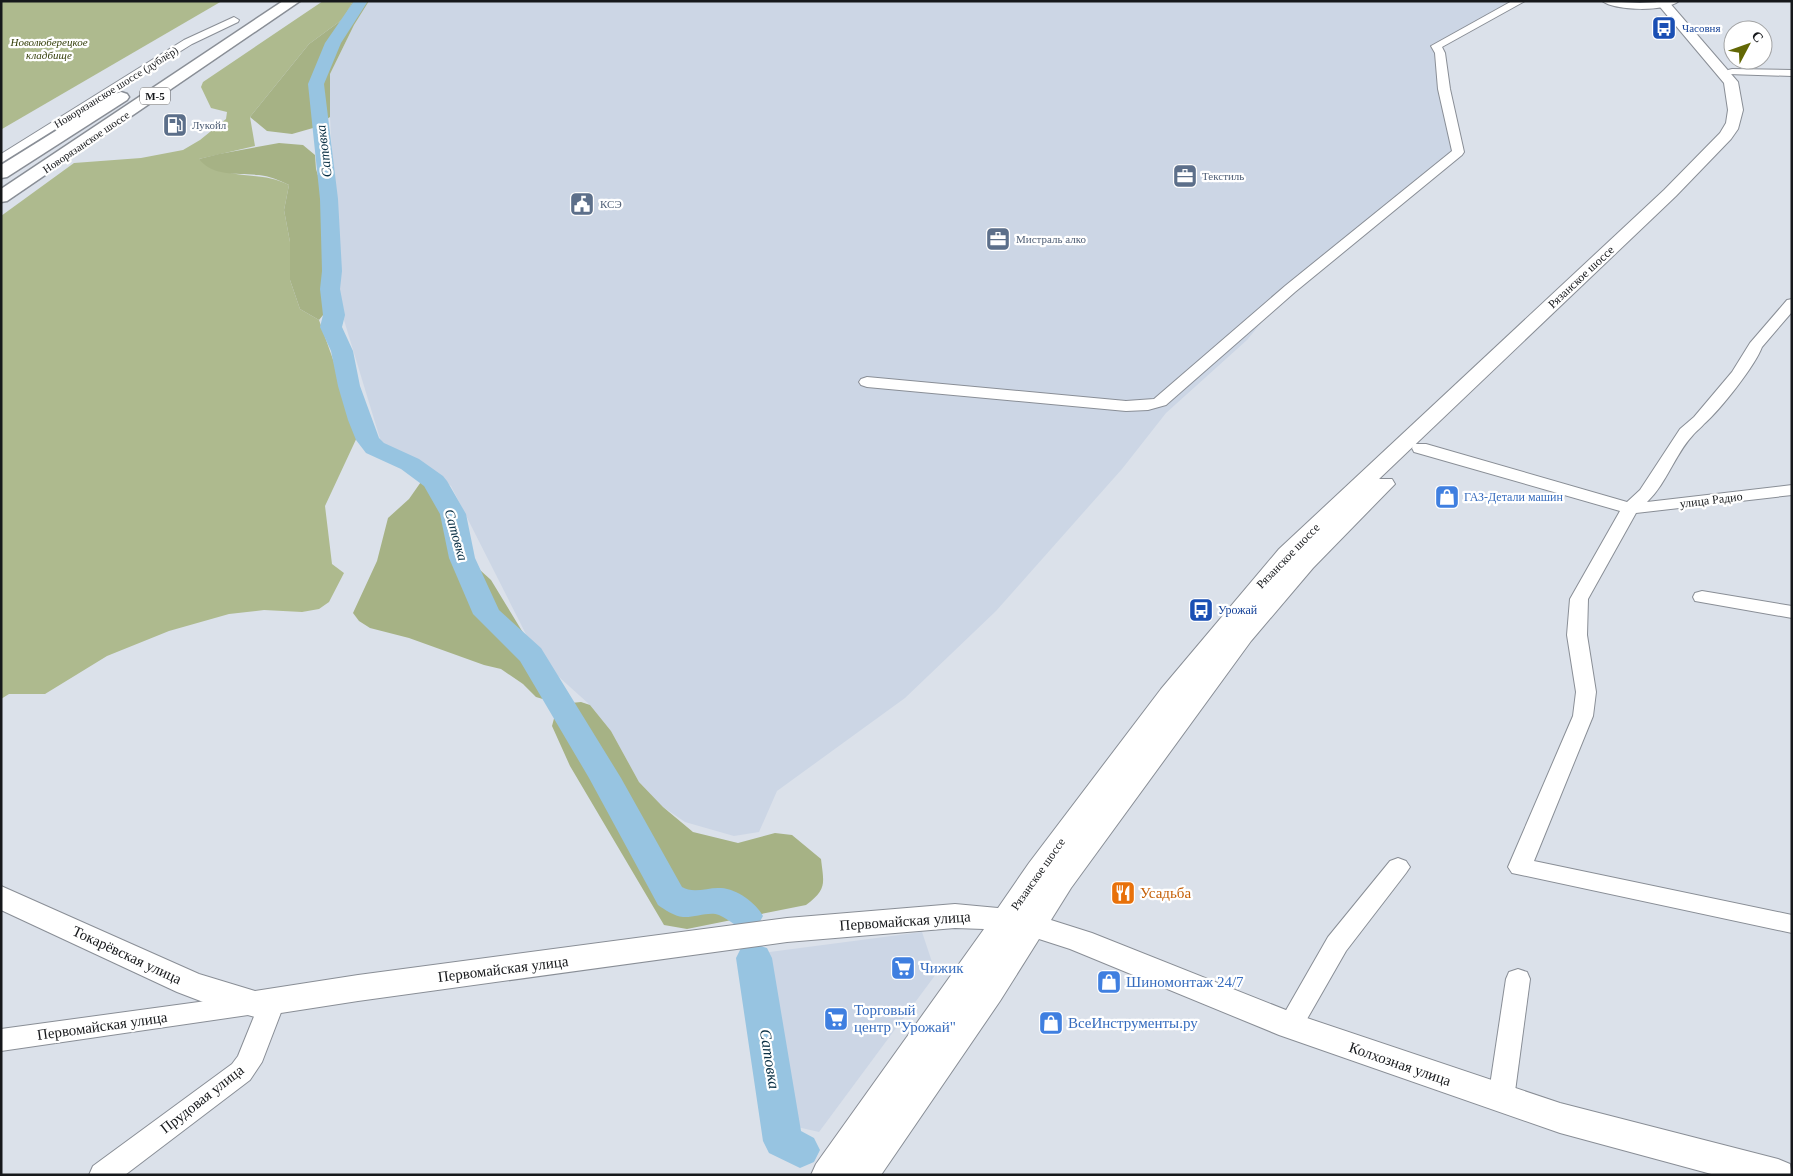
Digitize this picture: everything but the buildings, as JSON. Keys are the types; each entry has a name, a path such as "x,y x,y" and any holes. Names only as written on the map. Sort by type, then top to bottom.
{"highway":[{"name":"Новорязанское шоссе","path":"1,197 292,3"},
{"name":"Новорязанское шоссе","path":"1,173 143,83 241,16"}],"main road":[{"name":"Рязанское шоссе","path":"828,1175 909,1062 1019,923 1061,880 1242,636 1305,563 1420,448 1740,138 1747,128 1749,117 1747,96 1741,83 1670,5"},
{"name":"Рязанское шоссе","path":"861,1175 989,992 1039,871 1170,695 1287,554 1670,193 1734,126 1736,115 1735,95 1731,82 1670,5"},
{"name":"Токарёвская улица","path":"1,897 188,983 211,992 264,1003"},
{"name":"Первомайская улица","path":"264,1003 358,988 786,930 955,916 1019,923"},
{"name":"Колхозная улица","path":"1019,923 1080,941 1290,1026 1501,1099 1560,1118 1650,1143 1778,1175"}],"street":[{"path":"867,382 1126,406 1148,405 1160,402 1290,289 1458,152 1444,89 1440,53 1436,46 1520,1"},
{"path":"1608,1 1636,6 1670,5"},
{"path":"1636,6 1670,5"},
{"name":"Новорязанское шоссе (дублёр)","path":"1,159 188,42 241,16"},
{"path":"1732,72 1792,73"},
{"path":"1792,303 1755,346 1738,375 1700,420 1686,432 1646,493 1630,508 1580,600 1577,635 1586,692 1583,716 1520,867 1792,924"},
{"name":"улица Радио","path":"1420,448 1630,508 1792,490"},
{"path":"1702,597 1792,612"},
{"path":"1290,1026 1338,944 1398,867"},
{"path":"1501,1099 1518,979"},
{"name":"Первомайская улица","path":"1,1040 264,1003"},
{"name":"Прудовая улица","path":"104,1175 241,1072 249,1062 264,1003"}],"shaded area":[{"path":"369,1 1520,1 1436,47 1458,152 1296,280 1247,340 1166,413 1122,469 996,611 905,698 777,791 759,832 734,836 685,822 663,807 639,782 611,731 590,705 536,654 451,486 381,442 340,307 330,117 330,74 354,25"},
{"name":"Торговый центр \"Урожай\"","path":"922,932 936,974 819,1132 793,1126 762,953"}],"green space":[{"name":"Новолюберецкое кладбище","path":"1,1 222,1 2,129"},
{"path":"323,1 353,1 343,19 309,44 250,117 255,146 199,159 227,172 269,178 289,185 284,210 290,242 290,280 300,309 319,320 359,433 325,506 332,564 344,573 329,602 319,609 302,612 264,610 229,614 169,631 107,656 45,694 9,694 1,699 1,216 74,163 141,158 183,150 200,140 226,119 227,112 211,108 201,87 203,82"},
{"path":"353,1 369,1 354,25 330,74 330,117 313,128 292,134 267,131 250,117 309,44 343,19"},
{"path":"279,143 303,145 315,155 316,169 324,195 323,219 327,254 324,284 328,309 319,320 300,309 290,280 290,242 284,210 289,185 274,178 226,173 211,169 199,159"},
{"path":"423,479 445,485 460,512 473,559 480,570 491,580 536,654 550,670 561,693 546,700 536,697 523,684 501,669 484,665 409,638 370,628 359,621 353,613 377,561 388,518 409,499"},
{"path":"581,702 590,705 611,731 639,782 663,807 693,832 738,843 775,833 792,835 821,859 823,885 818,895 806,905 687,929 664,925 570,766 552,726 556,711 571,703"}],"waterway":[{"name":"Сатовка","path":"361,1 333,43 316,84 329,199 332,271 330,289 334,315 331,327 342,351 349,386 368,440 375,448 410,464 434,481 453,514 462,558 487,614 531,655 605,778 670,896 683,904 723,901 746,916"},
{"name":"Сатовка","path":"754,958 783,1141 800,1150"}],"place":[{"name":"Часовня","path":"1664,28"},
{"name":"Лукойл","path":"175,125"},
{"name":"Текстиль","path":"1185,176"},
{"name":"КСЭ","path":"582,204"},
{"name":"Мистраль алко","path":"998,239"},
{"name":"ГАЗ-Детали машин","path":"1447,497"},
{"name":"Урожай","path":"1201,610"},
{"name":"Усадьба","path":"1123,893"},
{"name":"Чижик","path":"903,968"},
{"name":"Шиномонтаж 24/7","path":"1109,982"},
{"name":"Торговый центр \"Урожай\"","path":"836,1019"},
{"name":"ВсеИнструменты.ру","path":"1051,1023"}]}
